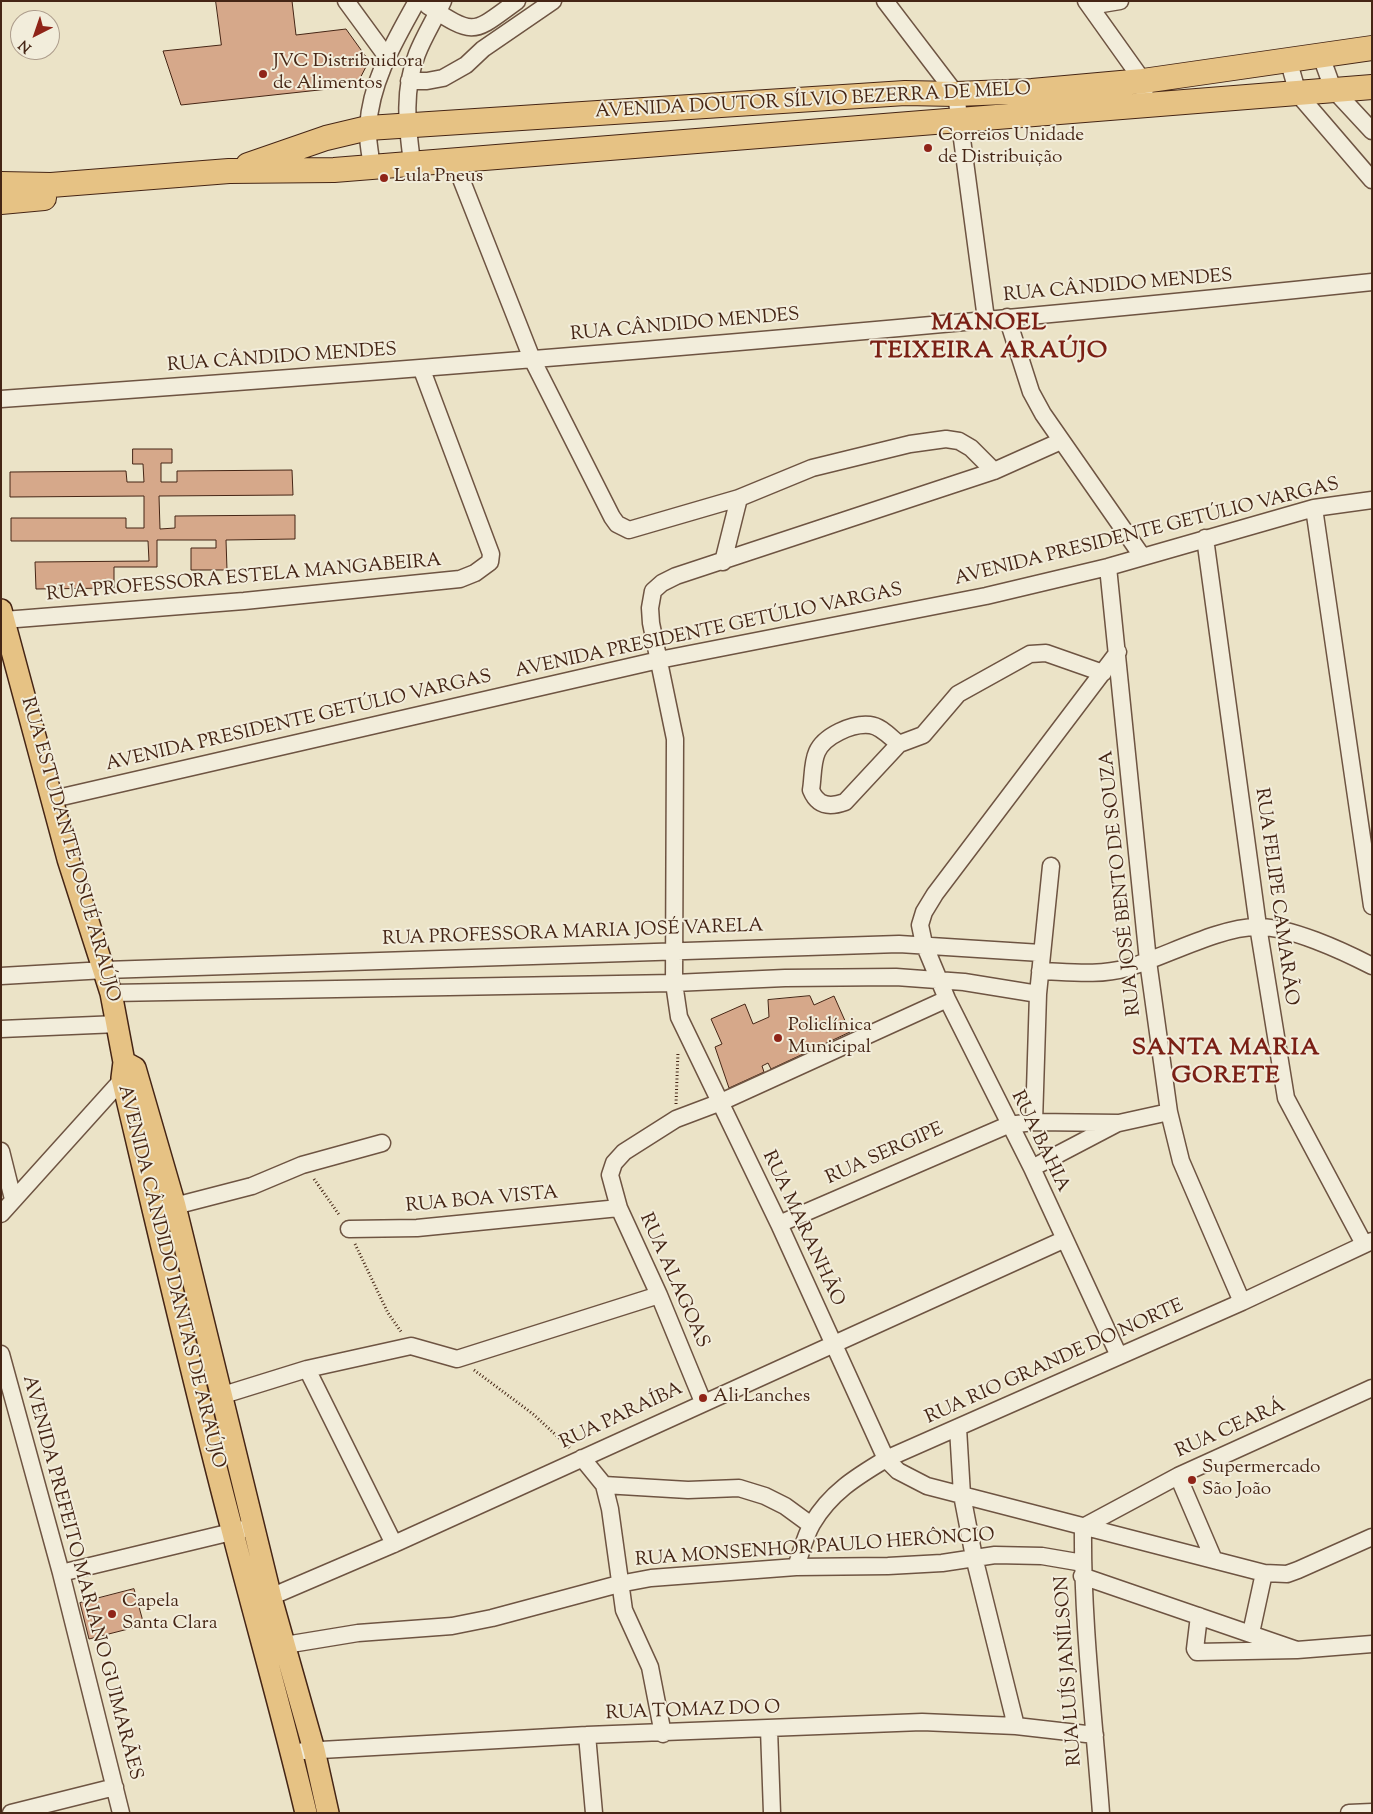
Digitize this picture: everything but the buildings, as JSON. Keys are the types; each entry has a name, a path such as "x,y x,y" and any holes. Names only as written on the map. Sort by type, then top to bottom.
{"highway":[{"name":"AVENIDA DOUTOR SÍLVIO BEZERRA DE MELO","path":"1,184 35,186 229,171 283,172 412,162 454,161 959,120 1033,102 1092,97 1143,81 1372,48"},
{"name":"AVENIDA DOUTOR SÍLVIO BEZERRA DE MELO","path":"1092,97 1146,106 1372,86"},
{"name":"AVENIDA DOUTOR SÍLVIO BEZERRA DE MELO","path":"229,171 326,138 368,128 407,124 905,93 956,94 1033,102"},
{"path":"769,102 771,135"},
{"path":"684,107 686,142"},
{"path":"578,114 583,150"},
{"path":"1,202 38,199 103,182"}],"main road":[{"name":"RUA ESTUDANTE JOSUÉ ARAÚJO","path":"3,615 68,859 105,970 127,1069"},
{"name":"AVENIDA CÂNDIDO DANTAS DE ARAÚJO","path":"127,1069 142,1126 154,1212 232,1532 261,1601 285,1645 314,1750 328,1813"},
{"name":"AVENIDA CÂNDIDO DANTAS DE ARAÚJO","path":"142,1126 175,1206 253,1527 261,1601 306,1813"},
{"path":"176,1304 197,1299"},
{"path":"209,1439 230,1434"}],"street":[{"path":"346,1 387,57"},
{"path":"372,166 368,128 372,102 387,57 419,1 440,7 464,27 474,29 517,1"},
{"path":"409,81 427,81 442,78 466,65 496,40 553,1"},
{"path":"886,1 956,94 986,319"},
{"path":"1088,4 1120,1"},
{"path":"1088,4 1143,81 1146,106"},
{"path":"412,162 406,102 409,81 417,54 440,7"},
{"path":"484,24 496,40"},
{"path":"1320,56 1333,89 1372,131"},
{"path":"1288,59 1298,94 1372,180"},
{"path":"454,161 532,360 612,518 617,524 629,530 739,498 812,468 910,444 946,439 959,441 971,448 994,471"},
{"name":"RUA CÂNDIDO MENDES","path":"1,399 422,370 1133,307 1372,282"},
{"path":"1007,317 1031,392 1061,441 1142,556"},
{"name":"RUA PROFESSORA ESTELA MANGABEIRA","path":"3,615 244,601 460,579 485,567 490,562 491,554 422,370"},
{"path":"723,562 994,471 1061,441"},
{"path":"723,562 739,498"},
{"name":"AVENIDA PRESIDENTE GETÚLIO VARGAS","path":"53,799 659,660 986,596 1108,567 1314,508 1372,500"},
{"path":"1314,508 1372,906"},
{"name":"RUA FELIPE CAMARÃO","path":"1205,538 1258,926 1286,1098 1368,1243"},
{"name":"RUA MARANHÃO","path":"723,562 662,582 653,591 650,598 651,623 674,740 674,983 679,1017 779,1224 886,1459"},
{"name":"RUA JOSÉ BENTO DE SOUZA","path":"1108,567 1148,961 1169,1112 1181,1161 1242,1302"},
{"name":"RUA BAHIA","path":"1118,652 935,894 924,912 920,925 924,944 947,999 1008,1125 1032,1168 1063,1240 1118,1356"},
{"path":"899,744 880,729 870,725 858,726 831,736 822,742 816,754 811,790 813,795 825,806 834,806 845,802 899,744 923,735 963,691 1030,654 1046,653 1103,672"},
{"path":"1034,1122 1038,994 1051,866"},
{"path":"1040,971 1102,973 1148,961 1209,938 1258,926 1320,942 1372,966"},
{"name":"RUA PROFESSORA MARIA JOSÉ VARELA","path":"1,976 105,970 674,949 924,944 1041,953"},
{"path":"111,993 896,977 939,979 1038,994"},
{"path":"676,1119 721,1102 947,999"},
{"path":"1,1029 118,1024"},
{"path":"5,1209 127,1069"},
{"path":"1032,1168 1119,1123 1169,1112"},
{"name":"RUA ALAGOAS","path":"676,1119 624,1152 614,1164 610,1175 619,1208 660,1295 703,1402"},
{"name":"RUA SERGIPE","path":"779,1224 1008,1125 1034,1122 1119,1123"},
{"path":"154,1212 252,1186 302,1165 382,1143"},
{"path":"1,1150 5,1209"},
{"name":"RUA BOA VISTA","path":"348,1229 417,1228 619,1208"},
{"name":"RUA PARAÍBA","path":"261,1601 394,1544 1063,1240"},
{"name":"RUA RIO GRANDE DO NORTE","path":"796,1567 811,1525 830,1498 850,1480 886,1459 1242,1302 1368,1243"},
{"path":"220,1396 307,1370 412,1346 457,1359 660,1295"},
{"name":"AVENIDA PREFEITO MARIANO GUIMARÃES","path":"1,1354 61,1574 121,1813"},
{"path":"307,1370 394,1544"},
{"name":"RUA CEARÁ","path":"1083,1527 1178,1476 1372,1388"},
{"path":"958,1428 962,1495 974,1556 1016,1726"},
{"path":"582,1458 604,1485 610,1510 619,1584 628,1623 642,1647 650,1667 662,1734"},
{"path":"886,1459 898,1471 914,1481 1083,1527 1264,1573 1287,1574 1372,1537"},
{"path":"1178,1476 1214,1560"},
{"path":"604,1485 688,1490 739,1488 772,1499 811,1525"},
{"path":"61,1574 253,1527"},
{"name":"RUA LUÍS JANÍLSON","path":"1083,1527 1083,1570 1101,1813"},
{"name":"RUA MONSENHOR PAULO HERÔNCIO","path":"285,1645 358,1634 408,1631 476,1621 619,1584 651,1578 796,1567 888,1566 942,1563 974,1556 995,1555 1042,1556 1083,1570 1199,1616 1297,1650"},
{"path":"1251,1633 1264,1573"},
{"path":"1199,1616 1196,1651 1297,1650 1372,1644"},
{"name":"RUA TOMAZ DO O","path":"292,1753 314,1750 587,1736 922,1722 1016,1726 1095,1735"},
{"path":"769,1729 772,1813"},
{"path":"587,1736 594,1813"},
{"path":"11,1813 115,1787"},
{"path":"1349,1813 1372,1812"}],"path":[{"path":"676,1119 679,1017"},
{"path":"302,1165 316,1181 348,1229 388,1313 412,1346"},
{"path":"457,1359 533,1414 582,1458"}],"place":[{"name":"JVC Distribuidora de Alimentos","path":"263,74"},
{"name":"Correios Unidade de Distribuição","path":"928,148"},
{"name":"Lula Pneus","path":"384,178"},
{"name":"Policlínica Municipal","path":"778,1038"},
{"name":"Ali Lanches","path":"703,1398"},
{"name":"Supermercado São João","path":"1192,1480"},
{"name":"Capela Santa Clara","path":"112,1614"}],"district":[{"name":"MANOEL TEIXEIRA ARAÚJO","path":"989,339"},
{"name":"SANTA MARIA GORETE","path":"1226,1064"}]}
